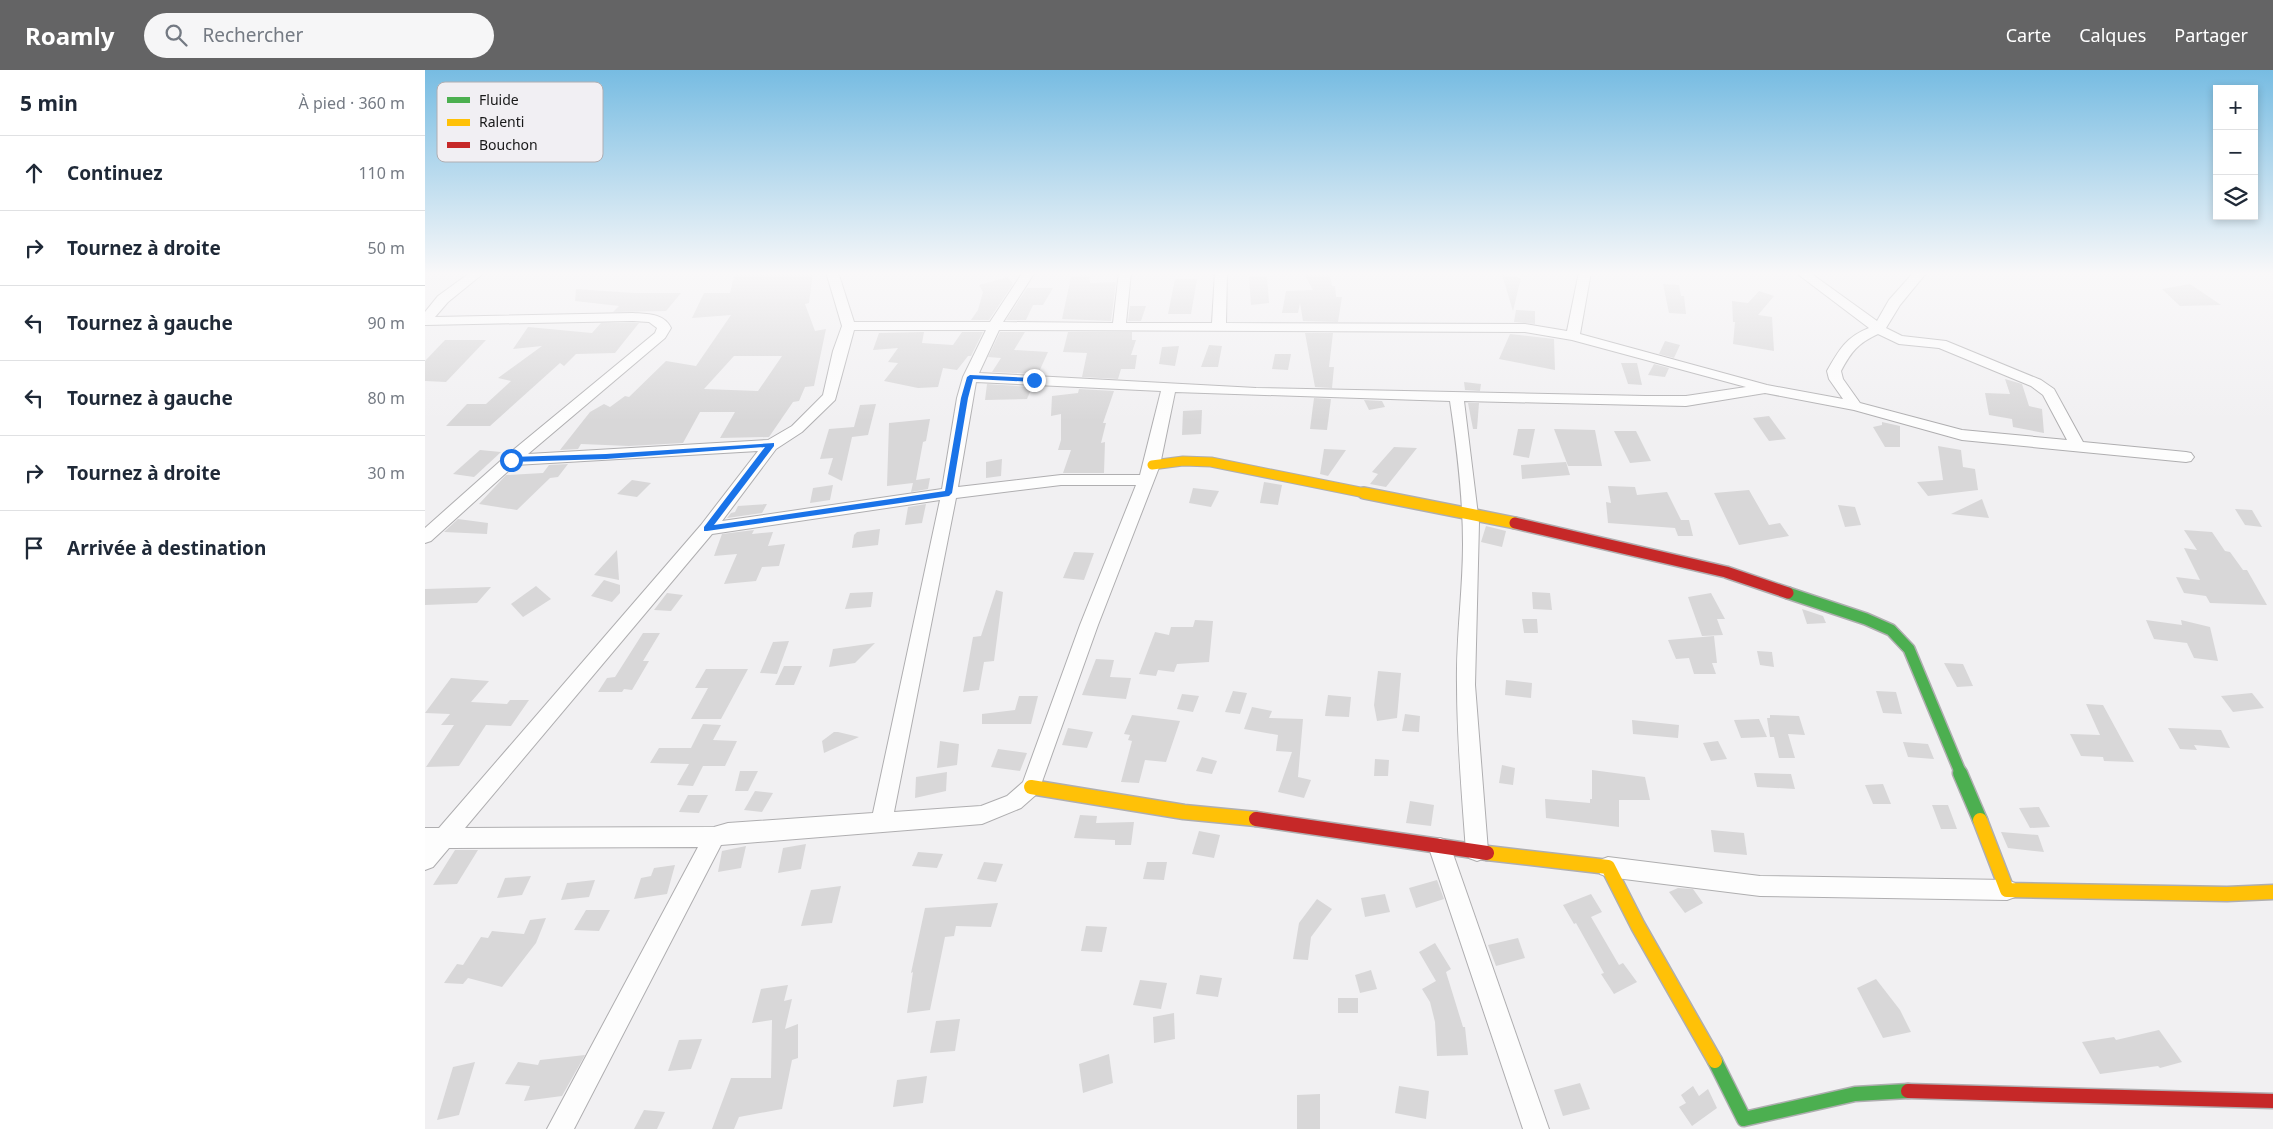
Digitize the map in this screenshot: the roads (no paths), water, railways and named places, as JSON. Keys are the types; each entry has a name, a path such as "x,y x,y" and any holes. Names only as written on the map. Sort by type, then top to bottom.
{"street":[{"path":"425,537 511,460 660,335 664,328 662,323 659,321"},
{"path":"425,860 433,839 707,529 771,445 797,429 830,397 837,373 840,351 849,326 848,321"},
{"path":"882,821 949,493 964,398 970,377 997,321"},
{"path":"1119,326 1120,321"},
{"path":"1219,321 1219,327"},
{"path":"1573,336 1576,321"},
{"path":"1869,321 1899,340 1941,344 2036,383 2049,392 2078,446"},
{"path":"1855,406 1836,379 1835,371 1842,356 1857,338 1879,329 1883,321"},
{"path":"849,326 1525,328 1573,336 1765,388 1855,406 1962,435 2186,457"},
{"path":"970,377 1256,392 1686,401 1765,388"},
{"path":"433,839 714,837 728,833 982,815 1014,802 1031,787 1089,625 1149,472 1169,387"},
{"path":"1456,396 1464,446 1470,513 1471,566 1466,671 1467,737 1477,851"},
{"path":"511,460 771,445"},
{"path":"707,529 949,493 1149,472 1183,461 1211,462 1470,513 1726,572 1866,619 1891,630 1909,649 1963,777 2007,890"},
{"path":"1031,787 1184,812 1285,822 1440,848 1760,886 2227,894 2273,892"},
{"path":"560,1129 714,837"},
{"path":"1440,848 1536,1129"},
{"path":"1608,867 1638,926 1710,1051 1746,1124 1855,1094 1901,1091 2273,1101"}]}
